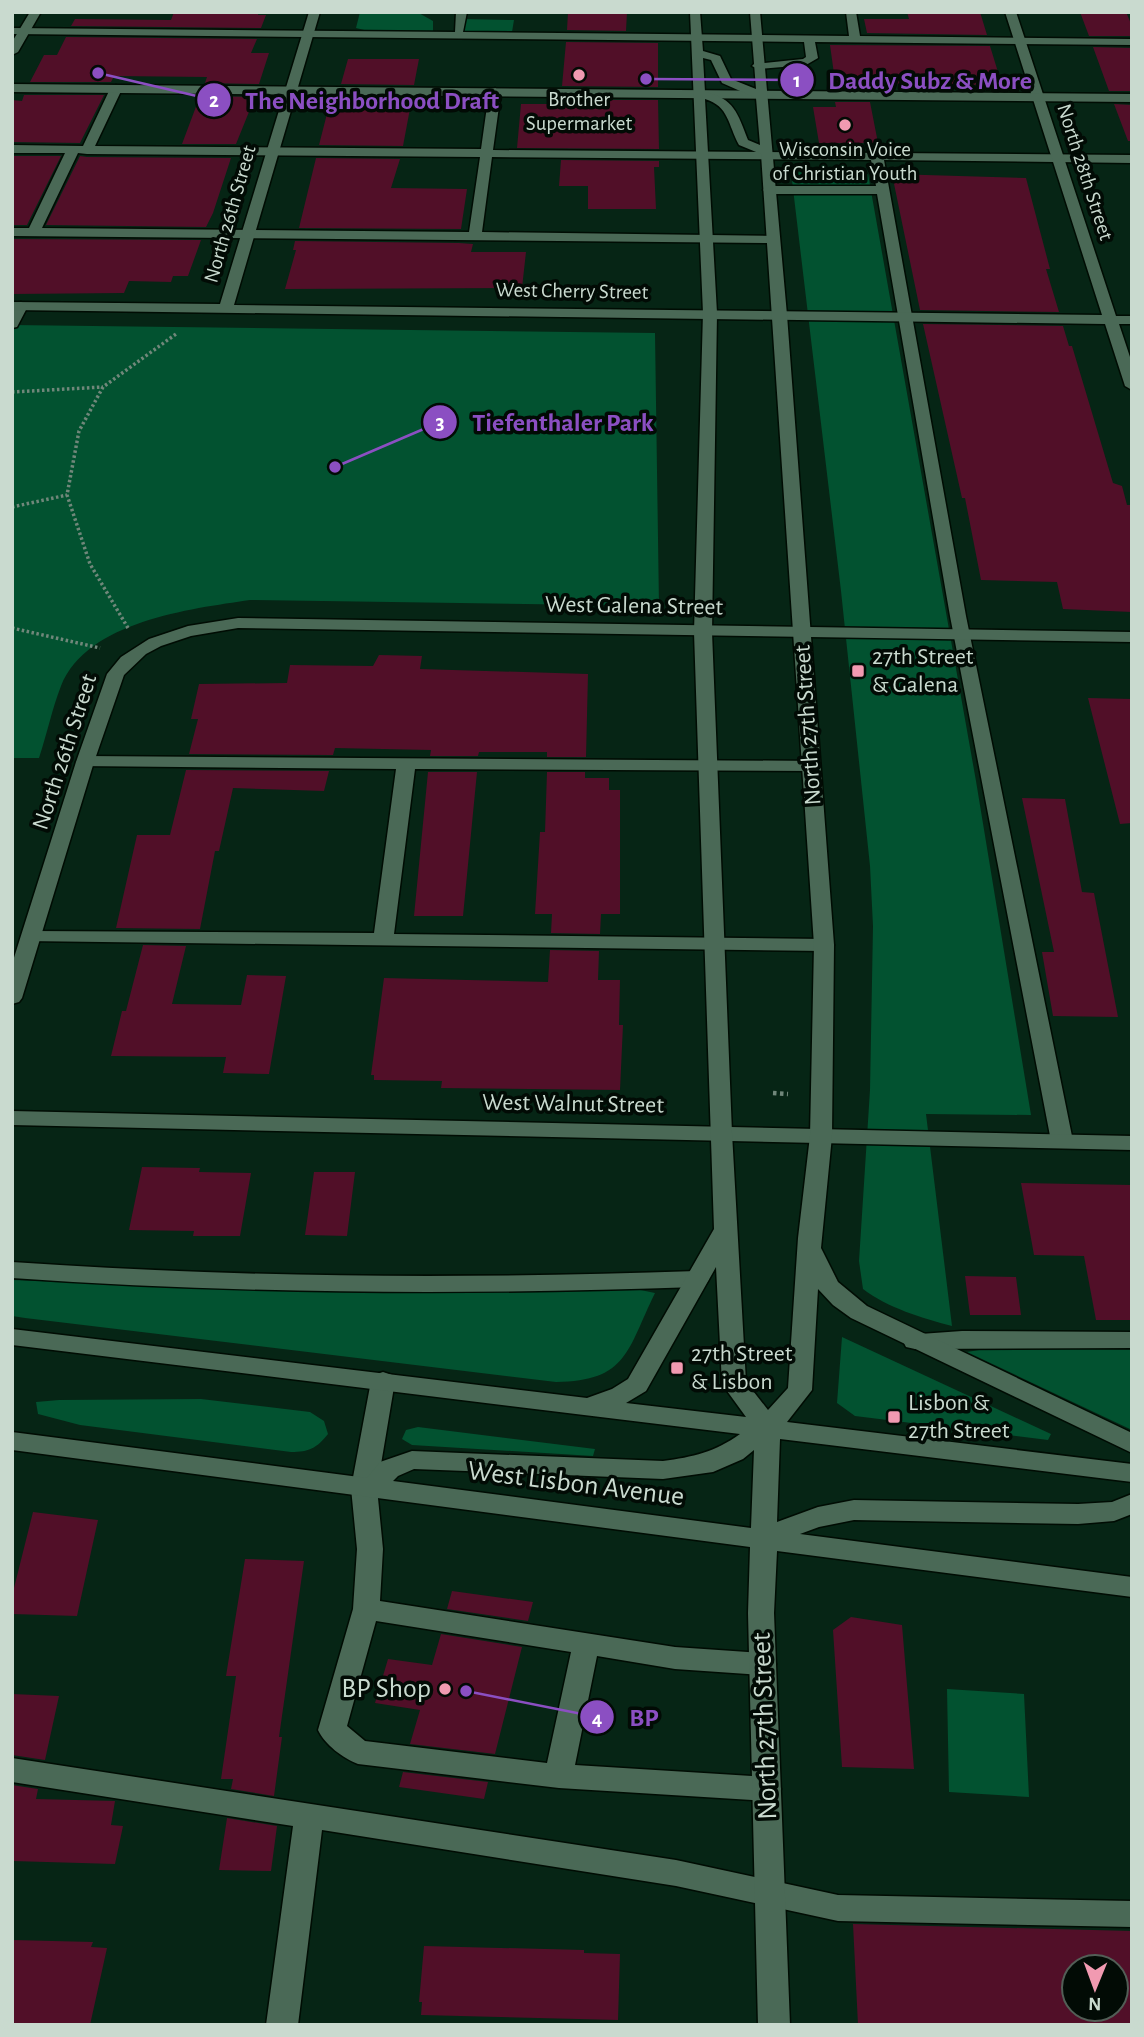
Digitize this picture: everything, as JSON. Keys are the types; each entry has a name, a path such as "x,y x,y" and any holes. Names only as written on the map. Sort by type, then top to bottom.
{"main road":[{"path":"12,52 19,31 36,12"},
{"name":"North 26th Street","path":"226,309 271,151 315,12"},
{"path":"459,30 461,12"},
{"path":"695,12 710,313 703,632 721,1133 734,1384 768,1427"},
{"name":"North 27th Street","path":"755,12 780,315 824,946 821,1136 810,1238 800,1390 768,1427 763,1540 762,1664 774,2025"},
{"path":"850,12 855,39"},
{"name":"North 28th Street","path":"1010,12 1132,386"},
{"path":"19,31 1132,41"},
{"path":"758,66 806,62 812,58 809,38"},
{"path":"698,53 716,58 726,81 760,94"},
{"path":"12,88 1132,98"},
{"path":"34,232 116,89"},
{"path":"475,237 495,92"},
{"path":"699,94 721,98 728,103 743,142 766,154"},
{"path":"12,149 1132,159"},
{"path":"877,157 961,635 1062,1141"},
{"path":"769,190 883,190"},
{"path":"12,232 773,239"},
{"path":"12,324 16,306"},
{"name":"West Cherry Street","path":"16,306 1132,320"},
{"name":"West Galena Street","path":"139,651 161,640 191,631 238,623 1132,637"},
{"name":"North 26th Street","path":"12,998 85,762 117,674 124,662 139,651"},
{"path":"85,762 811,765"},
{"path":"383,939 406,764"},
{"path":"32,937 714,942 824,946"},
{"name":"West Walnut Street","path":"12,1118 1132,1143"},
{"path":"587,1405 621,1395 637,1385 726,1228"},
{"path":"810,1238 822,1280 835,1297 915,1341 1132,1444"},
{"path":"12,1270 291,1284 559,1284 697,1279"},
{"path":"12,1337 1132,1473"},
{"path":"915,1341 1132,1340"},
{"path":"383,1381 368,1489 370,1549 366,1609 332,1730 358,1752 559,1776 767,1789"},
{"path":"368,1489 389,1469 412,1460 644,1469 704,1465 734,1452 768,1427"},
{"name":"West Lisbon Avenue","path":"12,1441 1132,1587"},
{"path":"763,1540 822,1514 854,1510 1078,1514 1114,1511 1132,1504"},
{"path":"366,1609 675,1658 762,1664"},
{"path":"559,1776 586,1645"},
{"path":"12,1770 676,1873 838,1908 1132,1914"},
{"path":"282,2025 309,1816"}],"path":[{"path":"12,628 97,648 139,651 132,634 90,564 67,495 79,431 103,387 178,332"},
{"path":"12,392 103,387"},
{"path":"12,508 67,495"},
{"path":"773,1093 793,1094"}],"green space":[{"path":"360,12 417,12 433,21 433,31 368,31 356,28"},
{"path":"461,19 514,20 512,32 459,31"},
{"path":"791,172 868,174 976,781 1031,1115 926,1114 952,1326 917,1316 873,1296 863,1289 859,1261 870,1090 873,926 870,866 841,591"},
{"path":"12,325 655,333 659,606 250,600 171,614 116,633 93,646 74,664 61,686 39,758 12,758"},
{"path":"12,1280 278,1289 631,1288 655,1293 630,1346 612,1368 598,1376 556,1382 12,1316"},
{"path":"842,1337 1051,1434 1048,1440 855,1416 837,1403"},
{"path":"991,1348 1132,1350 1132,1430 967,1352"},
{"path":"201,1399 310,1412 324,1421 328,1434 312,1448 291,1452 80,1425 38,1414 36,1402 59,1400"},
{"path":"418,1427 595,1449 593,1456 412,1445 402,1439 406,1430"},
{"path":"947,1689 1024,1694 1029,1797 949,1792"}],"building":[{"path":"174,12 259,12 258,15 266,15 261,28 71,26 75,19 171,20"},
{"path":"568,12 627,12 626,31 567,30"},
{"path":"907,12 980,12 987,35 867,33 864,19 909,19"},
{"path":"1080,12 1126,12 1132,26 1132,36 1089,36"},
{"path":"66,37 257,39 251,53 269,53 259,84 205,83 207,77 114,76 111,82 30,82 44,55 57,55"},
{"path":"566,42 658,43 658,87 562,86"},
{"path":"830,45 990,46 1002,85 866,84 867,89 833,89"},
{"path":"1093,47 1132,48 1132,91 1109,91"},
{"path":"348,59 419,59 414,85 341,84"},
{"path":"24,95 104,95 80,143 12,142 12,100 22,101"},
{"path":"200,96 255,97 236,144 182,144"},
{"path":"338,98 412,98 403,146 319,145 330,102 337,102"},
{"path":"561,100 658,100 659,149 517,148 521,104 561,104"},
{"name":"Wisconsin Voice of Christian Youth","path":"835,102 870,102 878,143 819,143 813,107 836,107"},
{"path":"1114,104 1132,105 1132,141 1128,141"},
{"path":"12,156 61,156 27,225 12,225"},
{"path":"80,156 231,158 206,227 46,225"},
{"path":"316,158 400,159 391,188 467,189 461,229 299,228"},
{"path":"561,160 659,161 659,167 654,167 656,209 588,209 588,186 559,186"},
{"path":"892,174 1026,178 1050,269 1046,269 1059,312 920,310"},
{"path":"12,239 201,240 188,276 173,276 171,282 129,281 124,293 12,294"},
{"path":"295,241 459,243 473,244 471,252 526,252 522,288 285,289 296,250 293,250"},
{"path":"923,324 1063,326 1069,346 1072,346 1113,483 1122,486 1127,505 1132,505 1132,612 1063,609 1057,582 981,580 965,498 962,498"},
{"path":"379,655 422,656 420,669 588,674 586,757 547,757 547,752 479,752 478,756 430,756 431,750 335,748 333,755 189,754 198,719 191,719 199,684 287,683 290,665 373,666"},
{"path":"1088,698 1132,699 1132,823 1120,824"},
{"path":"186,770 329,771 324,791 233,788 219,851 215,851 200,929 116,928 137,835 170,835"},
{"path":"428,772 477,772 463,916 414,916"},
{"path":"547,772 585,772 585,778 609,778 609,790 620,790 620,914 601,914 600,934 551,933 552,914 535,914 540,832 545,832"},
{"path":"1022,798 1065,799 1082,892 1094,893 1118,1017 1053,1016 1042,952 1054,952"},
{"path":"143,945 186,946 172,1004 241,1005 247,975 286,976 269,1074 223,1073 226,1057 111,1056"},
{"path":"550,950 599,951 598,980 620,980 619,1025 623,1025 620,1090 441,1088 442,1081 374,1080 374,1075 371,1075 384,978 548,982"},
{"path":"142,1167 200,1168 199,1172 251,1173 240,1236 193,1236 194,1231 129,1230"},
{"path":"314,1172 355,1172 347,1236 305,1235"},
{"path":"1021,1183 1132,1185 1132,1320 1096,1320 1084,1256 1034,1255"},
{"path":"965,1276 1016,1277 1021,1315 970,1315"},
{"path":"33,1512 98,1520 77,1616 12,1614 12,1596"},
{"path":"245,1559 304,1561 279,1737 282,1737 274,1796 231,1789 233,1779 221,1779 236,1676 226,1676"},
{"path":"452,1591 533,1602 528,1621 447,1609"},
{"path":"851,1617 902,1625 914,1769 842,1767 833,1630"},
{"path":"441,1634 522,1647 495,1754 410,1744 420,1710 375,1703 388,1659 432,1665"},
{"path":"12,1694 59,1696 45,1760 12,1755"},
{"path":"403,1772 488,1782 484,1799 399,1787"},
{"path":"12,1785 38,1789 36,1799 115,1801 111,1825 123,1826 115,1864 12,1861"},
{"path":"227,1818 277,1826 271,1871 219,1870"},
{"path":"853,1924 1132,1931 1132,2025 858,2025"},
{"path":"12,1940 93,1942 91,1947 107,1948 90,2025 12,2025"},
{"path":"424,1946 584,1950 584,1953 620,1954 618,2020 421,2015 422,2002 419,2002"}],"place":[{"name":"The Neighborhood Draft","path":"98,73"},
{"name":"Brother Supermarket","path":"579,75"},
{"name":"Daddy Subz & More","path":"646,79"},
{"name":"Wisconsin Voice of Christian Youth","path":"845,125"},
{"name":"Tiefenthaler Park","path":"335,467"},
{"name":"27th Street & Galena","path":"858,671"},
{"name":"27th Street & Lisbon","path":"677,1368"},
{"name":"Lisbon & 27th Street","path":"894,1417"},
{"name":"BP Shop","path":"445,1689"},
{"name":"BP","path":"466,1691"}]}
